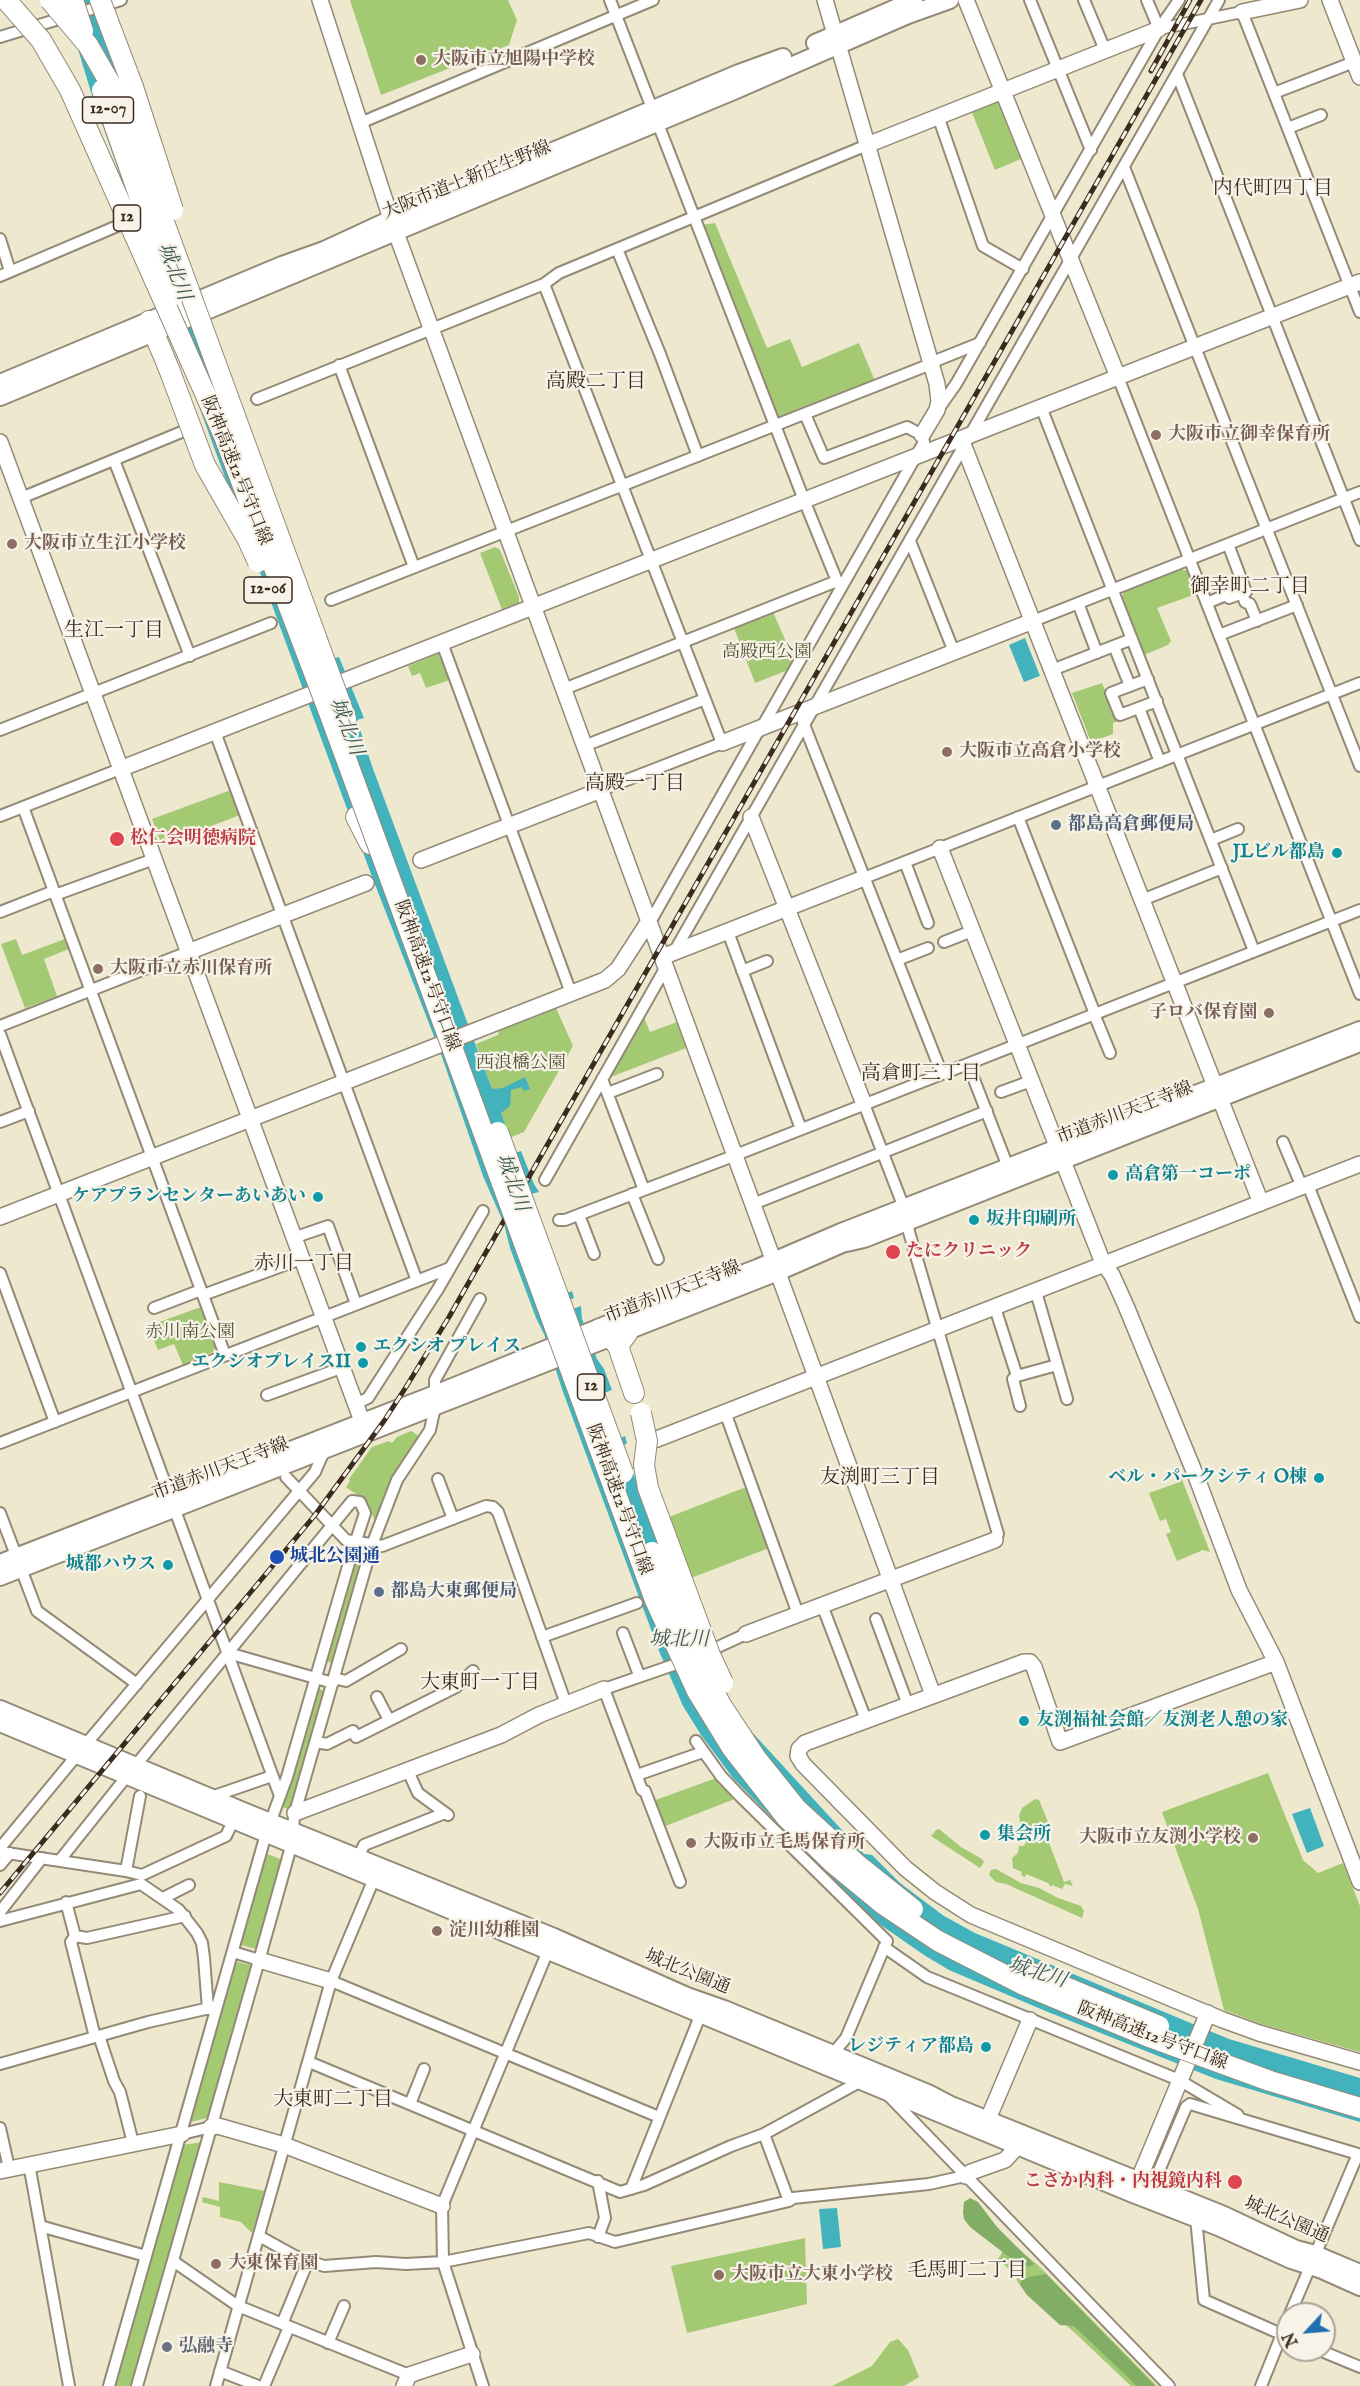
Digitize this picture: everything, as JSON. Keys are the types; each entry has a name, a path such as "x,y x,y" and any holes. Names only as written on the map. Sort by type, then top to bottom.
{"highway":[{"name":"阪神高速12号守口線","path":"6,0 41,40 70,90 224,436 664,1621 709,1711 732,1748 766,1792 809,1840 858,1885 909,1922 962,1954 1054,1998 1148,2036 1270,2081 1360,2108"},
{"name":"阪神高速12号守口線","path":"50,0 88,45 115,92 681,1626 715,1695 756,1758 796,1808 892,1894 918,1912 970,1943 1029,1973 1186,2037 1360,2094"},
{"name":"12-07","path":"73,0 114,127 224,436"},
{"name":"12","path":"112,1 134,87 173,210 209,344"},
{"name":"12-06","path":"155,326 168,369 205,465 248,540 259,564 340,779 356,817 397,897"},
{"path":"612,1337 634,1393"},
{"path":"641,1413 647,1441 644,1465 648,1488 713,1663 731,1697 765,1751 843,1852"}],"main road":[{"name":"大阪市道上新庄生野線","path":"837,39 914,0"},
{"name":"大阪市道上新庄生野線","path":"0,397 331,246 393,225 654,116 740,73 950,0"},
{"name":"大阪市道上新庄生野線","path":"0,383 155,326"},
{"name":"市道赤川天王寺線","path":"905,1214 1218,1092 1360,1030"},
{"name":"市道赤川天王寺線","path":"1218,1092 1360,1043"},
{"name":"市道赤川天王寺線","path":"612,1337 670,1299 864,1239 905,1214 1008,1167 1060,1154"},
{"name":"市道赤川天王寺線","path":"0,1577 19,1563 540,1359 612,1337 776,1267"},
{"name":"市道赤川天王寺線","path":"173,1502 325,1449 364,1428"},
{"name":"市道赤川天王寺線","path":"0,1563 19,1563"},
{"name":"城北公園通","path":"0,1709 81,1750 132,1771 233,1821 269,1828"},
{"name":"城北公園通","path":"0,1724 81,1750"},
{"name":"城北公園通","path":"132,1771 211,1797 269,1828 551,1944 687,1996 704,2009 829,2060 988,2119 1021,2140"},
{"name":"城北公園通","path":"292,1837 359,1857 377,1872"},
{"name":"城北公園通","path":"829,2060 861,2081 884,2091 1021,2140 1136,2187 1196,2218 1280,2256 1313,2260 1360,2273"},
{"name":"城北公園通","path":"1136,2187 1156,2187 1224,2215 1296,2249 1360,2287"}],"street":[{"path":"320,0 393,225 649,921 667,959 735,1155 933,1695"},
{"path":"610,0 804,500 839,584"},
{"path":"360,123 653,0"},
{"path":"825,0 939,392 938,410"},
{"path":"966,0 1072,259 1360,994"},
{"path":"1030,0 1091,150"},
{"path":"1084,0 1106,50"},
{"path":"1147,0 1159,29"},
{"path":"922,435 956,384 1159,29 1179,0"},
{"path":"545,1180 667,959 751,817 802,718 814,706 1220,0"},
{"path":"256,399 544,284 559,273 867,145 1159,29 1300,0"},
{"path":"1330,0 1360,76"},
{"path":"0,37 112,1"},
{"path":"1242,12 1288,128 1355,284 1360,312"},
{"path":"1274,93 1354,62"},
{"path":"1177,74 1360,540"},
{"path":"1288,128 1321,115"},
{"path":"938,116 983,246 1023,269"},
{"path":"1124,167 1360,766"},
{"path":"0,239 5,274 122,224"},
{"path":"617,249 698,456"},
{"path":"544,284 722,742"},
{"path":"0,816 804,500 965,440 1041,407 1355,284"},
{"path":"331,600 806,414 980,343"},
{"path":"339,365 414,567"},
{"path":"1041,407 1254,951"},
{"path":"0,1217 605,980 615,972 653,917 839,584 924,442 922,435 907,427 824,458 806,414"},
{"path":"21,498 184,431"},
{"path":"965,440 1052,670 1261,1203"},
{"path":"0,442 364,1428"},
{"path":"114,460 190,656"},
{"path":"814,706 1360,492"},
{"path":"909,541 954,652"},
{"path":"1206,603 1228,594 1229,598 1246,592 1228,544"},
{"path":"564,689 839,584"},
{"path":"1242,593 1245,602 1250,604 1257,621"},
{"path":"1078,603 1097,653"},
{"path":"1219,635 1297,605"},
{"path":"0,730 271,624"},
{"path":"1052,670 1132,639"},
{"path":"442,643 571,993"},
{"path":"1114,646 1130,686"},
{"path":"1148,679 1111,693 1120,715 1156,701"},
{"path":"667,959 787,908 1360,683"},
{"path":"584,746 705,699"},
{"path":"1139,708 1160,762"},
{"path":"421,860 761,727 802,718"},
{"path":"802,718 942,1074"},
{"path":"215,732 417,1281"},
{"path":"23,807 225,1355"},
{"path":"296,1813 501,1736 533,1718 639,1675 654,1672 718,1648 746,1634 995,1540 998,1534 905,1214 883,1152 751,817"},
{"path":"1018,817 1110,1053"},
{"path":"1211,840 1238,829"},
{"path":"940,848 1104,1265 1112,1275 1122,1298 1192,1466 1239,1590 1276,1662 1354,1850 1360,1882"},
{"path":"0,912 154,859"},
{"path":"905,862 928,923"},
{"path":"1142,900 1222,868"},
{"path":"0,1026 366,883"},
{"path":"559,1220 566,1220 735,1155 1360,910"},
{"path":"944,942 972,931"},
{"path":"728,932 801,1129"},
{"path":"897,960 928,948"},
{"path":"742,970 767,961"},
{"path":"0,1034 280,1796"},
{"path":"968,1064 1008,1167"},
{"path":"608,1093 657,1074"},
{"path":"602,1079 644,1190"},
{"path":"1001,1092 1031,1081"},
{"path":"0,1122 28,1111"},
{"path":"753,1204 987,1112"},
{"path":"1284,1142 1360,1317"},
{"path":"657,1439 1360,1164"},
{"path":"632,1194 658,1259"},
{"path":"355,1404 369,1398 483,1211"},
{"path":"579,1215 594,1254"},
{"path":"293,1238 328,1226 356,1304"},
{"path":"154,1308 301,1259"},
{"path":"0,1443 450,1268"},
{"path":"0,1273 55,1422"},
{"path":"1036,1292 1066,1399"},
{"path":"137,2386 259,1960 292,1837 296,1813 372,1545 398,1480 430,1430 435,1401 435,1380 480,1299"},
{"path":"995,1308 1017,1377"},
{"path":"1020,1406 1013,1379 1057,1365"},
{"path":"267,1395 341,1368"},
{"path":"725,1412 798,1614"},
{"path":"0,1865 3,1851 81,1750 315,1472 325,1449"},
{"path":"286,1477 346,1540 372,1545 382,1546 486,1506 493,1507 498,1512 566,1704"},
{"path":"438,1479 453,1519"},
{"path":"60,1860 352,1501 360,1502 365,1513 287,1777 269,1828 234,1952 213,2008 182,2134 109,2386"},
{"path":"0,1513 37,1611 137,1684"},
{"path":"542,1637 637,1603"},
{"path":"822,1605 866,1720"},
{"path":"876,1619 908,1705"},
{"path":"623,1633 639,1675"},
{"path":"228,1653 315,1678 346,1681 402,1649"},
{"path":"1276,1662 1060,1742 1034,1667 1030,1662 1021,1662 805,1743 799,1749 798,1759 914,1876 971,1915 1206,2018 1360,2062"},
{"path":"316,1742 327,1744 353,1731 356,1737 456,1687 473,1671"},
{"path":"604,1689 680,1882"},
{"path":"377,1697 389,1720"},
{"path":"696,1741 721,1776 886,1941 846,2038 829,2060"},
{"path":"637,1775 703,1752"},
{"path":"359,1857 364,1845 447,1814 418,1793 408,1771"},
{"path":"211,1797 272,1776"},
{"path":"126,1871 140,1796"},
{"path":"0,1921 141,1880 226,1836 233,1821"},
{"path":"3,1851 126,1871 141,1880 193,1925 201,1943 213,2008"},
{"path":"0,1912 42,1858"},
{"path":"216,2386 331,1981 377,1872"},
{"path":"163,1898 189,1885"},
{"path":"66,1902 75,1936 71,1942 97,2036 120,2092 133,2143"},
{"path":"75,1936 87,1938 185,1916"},
{"path":"483,2386 443,2262 442,2206 551,1944"},
{"path":"884,1947 927,1977 1030,2020 1181,2077 1246,2120"},
{"path":"234,1952 331,1981 659,2118"},
{"path":"0,2064 148,2022 213,2008"},
{"path":"631,2189 704,2009"},
{"path":"1136,2187 1206,2018"},
{"path":"988,2119 1030,2020"},
{"path":"309,2062 620,2192 644,2185 731,2146 764,2134 861,2081"},
{"path":"410,2104 424,2069"},
{"path":"884,2091 1169,2386"},
{"path":"1156,2187 1156,2179 1186,2106 1192,2104 1218,2114 1246,2120 1358,2154 1295,2302"},
{"path":"0,2128 4,2169 218,2126 284,2145 442,2206"},
{"path":"764,2134 789,2201"},
{"path":"259,2236 324,2266 376,2262 406,2264 443,2262 589,2233 615,2242 804,2196 929,2184 965,2176 1001,2162 1021,2140"},
{"path":"29,2164 69,2386"},
{"path":"598,2181 604,2218 598,2237"},
{"path":"1196,2218 1204,2300 1276,2332"},
{"path":"40,2226 146,2256"},
{"path":"173,2260 238,2306 328,2343 406,2380 472,2354"},
{"path":"264,2386 308,2260"},
{"path":"328,2343 344,2306"},
{"path":"1261,2386 1276,2355"},
{"path":"1336,2357 1360,2367"},
{"path":"220,2371 258,2386"}],"green space":[{"name":"大阪市立旭陽中学校","path":"350,0 508,0 517,20 509,45 381,95"},
{"path":"995,101 1001,105 1023,158 995,170 971,110"},
{"path":"715,223 767,348 790,339 802,367 859,343 875,381 785,419 778,415 701,225"},
{"path":"495,547 500,550 519,597 519,606 503,612 480,553"},
{"path":"1181,569 1187,571 1196,594 1157,608 1171,641 1168,645 1144,655 1121,598 1124,592"},
{"name":"高殿西公園","path":"773,612 794,660 788,670 755,683 734,628"},
{"path":"440,653 450,680 426,688 420,673 412,676 408,666"},
{"path":"1102,683 1118,721 1113,723 1113,734 1091,742 1072,693"},
{"path":"231,790 240,815 162,845 152,819"},
{"path":"16,939 22,955 65,939 69,949 44,959 57,996 25,1008 1,944"},
{"name":"西浪橋公園","path":"556,1008 573,1046 524,1132 509,1138 476,1044 498,1035 499,1031"},
{"path":"644,1017 650,1032 677,1022 686,1048 608,1078"},
{"name":"赤川南公園","path":"201,1307 216,1346 213,1352 183,1365 174,1344 158,1350 148,1326"},
{"path":"411,1431 419,1436 391,1481 375,1520 363,1499 346,1487 349,1479 372,1447 389,1441 392,1443 397,1437"},
{"path":"1181,1477 1210,1552 1203,1550 1177,1561 1166,1534 1171,1532 1166,1519 1160,1521 1149,1493 1177,1483"},
{"path":"746,1487 769,1548 691,1578 669,1517"},
{"path":"354,1560 361,1562 332,1663 326,1661"},
{"path":"319,1688 324,1692 290,1810 283,1807"},
{"path":"1268,1773 1303,1860 1318,1873 1343,1863 1360,1906 1360,2052 1261,2024 1224,2010 1198,1909 1162,1812"},
{"path":"719,1777 737,1798 663,1827 653,1801"},
{"path":"1035,1799 1039,1800 1048,1822 1042,1826 1042,1830 1035,1829 1030,1832 1021,1825 1019,1816 1022,1808"},
{"path":"939,1829 961,1847 982,1859 984,1862 980,1868 931,1836"},
{"path":"1043,1834 1046,1835 1064,1882 1070,1880 1073,1886 1065,1884 1062,1889 1052,1885 1051,1887 1048,1883 1026,1874 1025,1877 1021,1875 1022,1872 1013,1868 1012,1858 1018,1853 1019,1846 1024,1846 1027,1840 1038,1839"},
{"path":"265,1853 283,1860 259,1950 238,1944"},
{"path":"996,1869 1021,1883 1081,1906 1084,1911 1082,1918 1006,1884 996,1882 989,1875 991,1870"},
{"path":"234,1961 254,1966 211,2117 187,2123"},
{"path":"204,2142 134,2386 112,2386 181,2145"},
{"path":"219,2182 265,2191 252,2233 241,2222 220,2217 220,2207 202,2202 203,2197 219,2201"},
{"path":"970,2198 978,2202 997,2227 1034,2264 1029,2267 1009,2257 970,2227 964,2219 963,2212 964,2202"},
{"path":"805,2238 807,2304 687,2333 671,2266"},
{"path":"1009,2241 1040,2267 1157,2386 1131,2386 1019,2284 1013,2273 998,2259"},
{"path":"1046,2274 1155,2386 1137,2386 1074,2326 1060,2325 1027,2295 1020,2285 1022,2280"},
{"path":"898,2339 908,2350 919,2377 904,2386 832,2386 872,2366 890,2342"}],"water":[{"name":"城北川","path":"63,0 100,0 175,223 259,459 334,658 339,657 364,718 357,720 372,766 492,1089 503,1088 525,1077 530,1089 524,1091 522,1087 511,1090 510,1106 501,1113 515,1153 521,1151 539,1192 531,1194 567,1293 572,1291 574,1298 569,1300 573,1309 581,1306 582,1319 612,1390 604,1393 620,1438 625,1436 627,1443 623,1446 635,1478 642,1475 709,1657 739,1718 864,1854 872,1855 900,1883 944,1916 975,1933 1229,2039 1360,2078 1360,2122 1216,2079 949,1970 924,1955 875,1921 733,1778 683,1706 659,1651 563,1392 544,1334 510,1248 504,1224 483,1176 442,1057 371,874 162,306"},
{"path":"1025,638 1040,676 1024,682 1009,645"},
{"path":"1310,1808 1324,1846 1307,1853 1292,1814"},
{"path":"837,2208 841,2247 823,2249 819,2209"}],"railway":[{"path":"1151,71 1190,0"},
{"path":"0,1893 315,1515 406,1387 449,1317 1201,0"}],"place":[{"name":"大阪市立旭陽中学校","path":"421,60"},
{"name":"大阪市立御幸保育所","path":"1156,435"},
{"name":"大阪市立生江小学校","path":"12,544"},
{"name":"大阪市立高倉小学校","path":"947,752"},
{"name":"都島高倉郵便局","path":"1056,825"},
{"name":"松仁会明徳病院","path":"117,839"},
{"name":"JLビル都島","path":"1337,853"},
{"name":"大阪市立赤川保育所","path":"98,969"},
{"name":"子ロバ保育園","path":"1269,1013"},
{"name":"高倉第一コーポ","path":"1113,1175"},
{"name":"ケアプランセンターあいあい","path":"318,1197"},
{"name":"坂井印刷所","path":"974,1220"},
{"name":"たにクリニック","path":"893,1252"},
{"name":"エクシオ プレイス","path":"361,1347"},
{"name":"エクシオプレイスII","path":"363,1363"},
{"name":"ベル・パークシティ O棟","path":"1319,1478"},
{"name":"城北公園通","path":"277,1557"},
{"name":"城都ハウス","path":"168,1565"},
{"name":"都島大東郵便局","path":"379,1592"},
{"name":"友渕福祉会館／友渕老人憩の家","path":"1024,1721"},
{"name":"集会所","path":"985,1835"},
{"name":"大阪市立友渕小学校","path":"1253,1838"},
{"name":"大阪市立毛馬保育所","path":"691,1843"},
{"name":"淀川幼稚園","path":"437,1931"},
{"name":"レジティア都島","path":"986,2047"},
{"name":"こさか内科・内視鏡内科","path":"1235,2182"},
{"name":"大東保育園","path":"216,2264"},
{"name":"大阪市立大東小学校","path":"719,2275"},
{"name":"弘融寺","path":"167,2347"}],"district":[{"name":"内代町四丁目","path":"1273,190"},
{"name":"高殿二丁目","path":"596,383"},
{"name":"御幸町二丁目","path":"1250,588"},
{"name":"生江一丁目","path":"114,632"},
{"name":"高殿一丁目","path":"635,785"},
{"name":"高倉町三丁目","path":"921,1075"},
{"name":"赤川一丁目","path":"304,1265"},
{"name":"友渕町三丁目","path":"880,1479"},
{"name":"大東町一丁目","path":"480,1684"},
{"name":"大東町二丁目","path":"333,2101"},
{"name":"毛馬町二丁目","path":"967,2272"}]}
